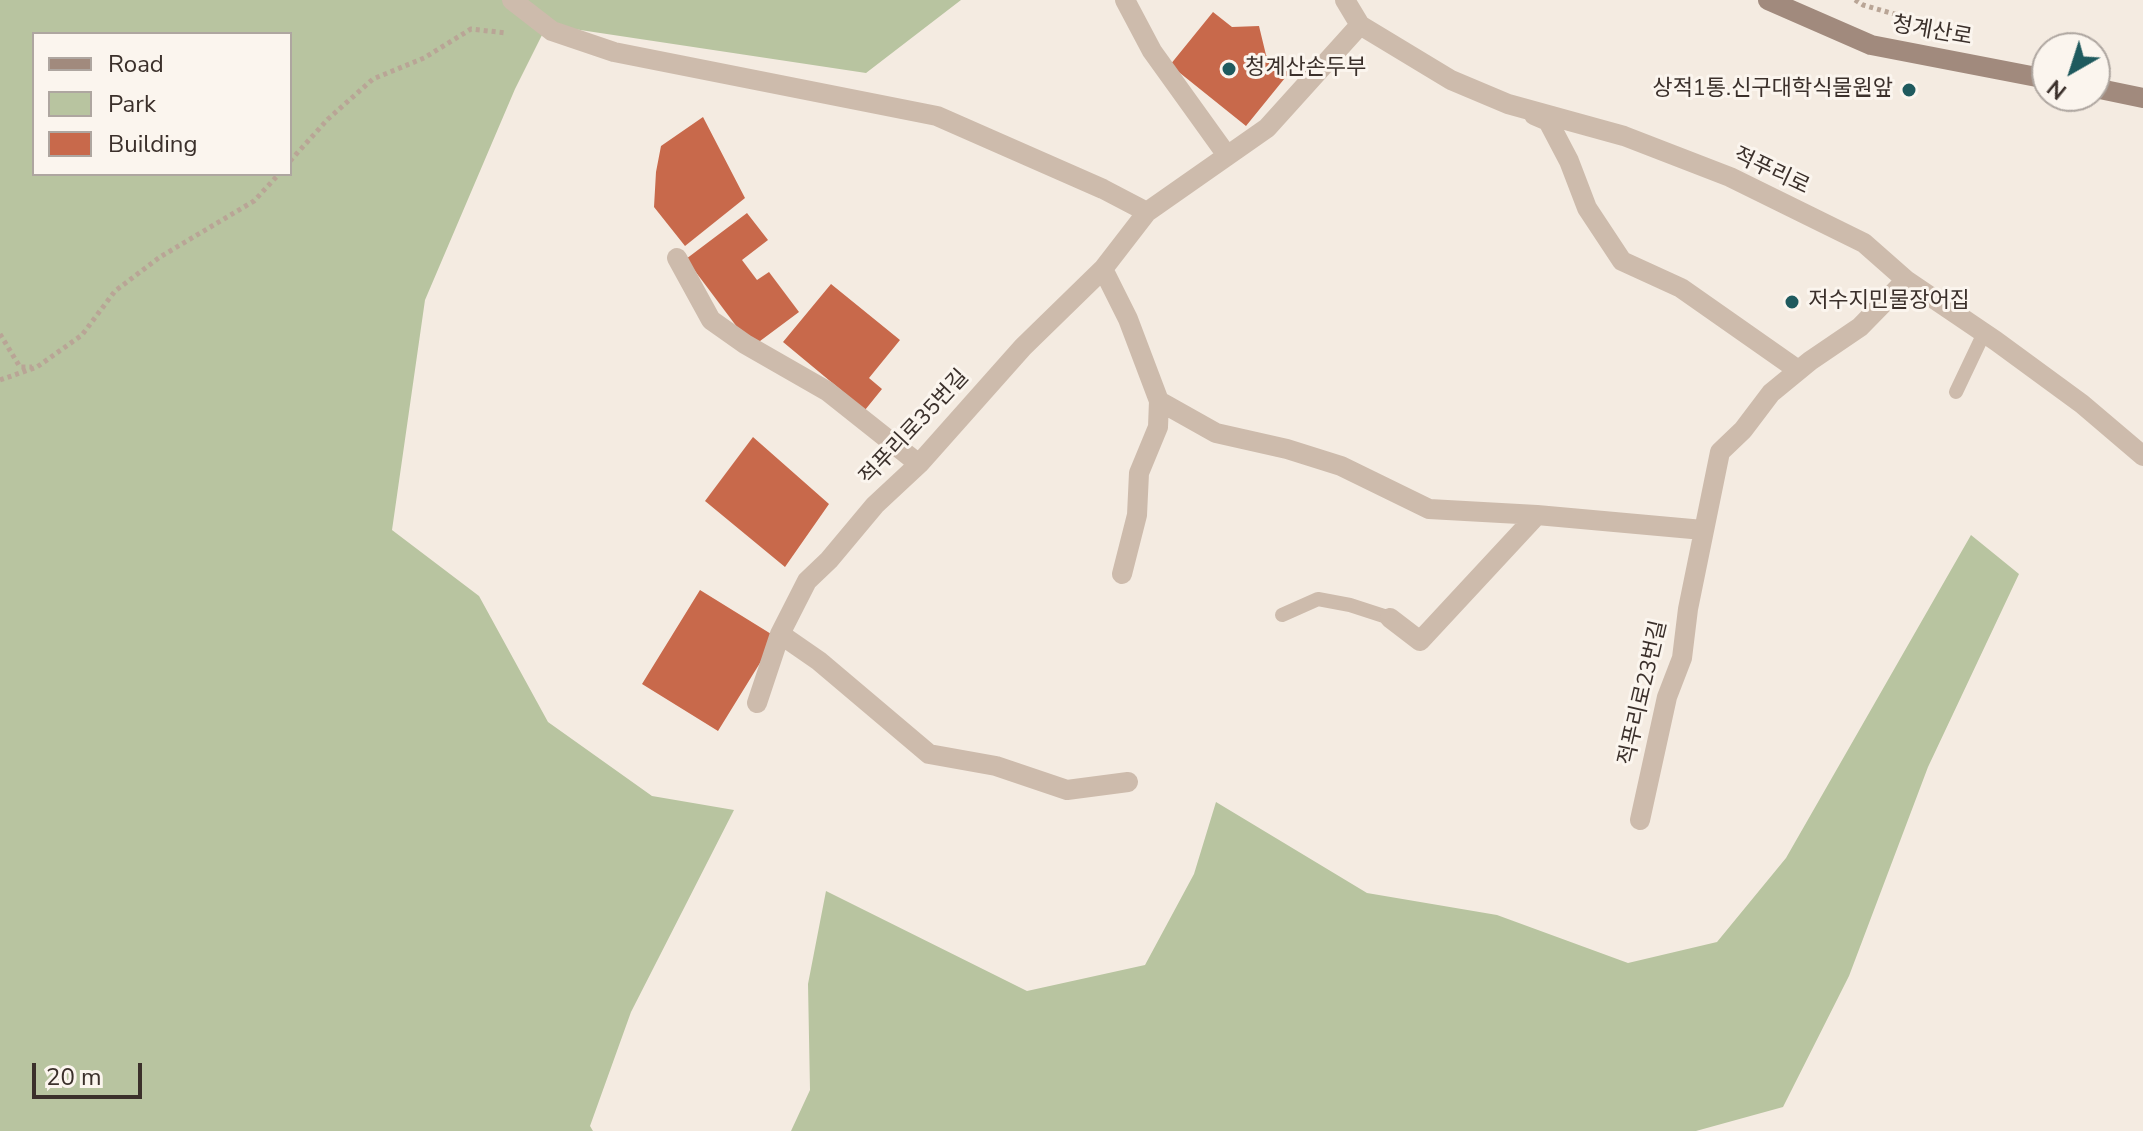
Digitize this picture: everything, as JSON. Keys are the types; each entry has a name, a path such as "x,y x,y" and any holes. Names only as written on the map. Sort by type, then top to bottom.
{"main road":[{"name":"청계산로","path":"1768,0 1871,45 2031,76"},
{"path":"2111,91 2143,98"}],"street":[{"path":"512,0 552,31 614,52 937,116 1103,189 1147,212"},
{"path":"1125,0 1152,51 1226,154"},
{"name":"적푸리로","path":"1345,0 1360,25 1451,80 1508,104 1624,136 1730,177 1864,243 1906,280 2082,404 2143,456"},
{"name":"적푸리로35번길","path":"757,703 780,634 807,581 875,505 919,464 1023,347 1103,269 1147,212 1267,128 1360,25"},
{"path":"1508,104 1548,121 1569,161 1587,208 1622,261 1681,288 1798,370"},
{"path":"677,258 711,320 745,344 827,391 919,464"},
{"path":"1103,269 1128,319 1159,401 1158,427 1139,473 1137,515 1122,574"},
{"name":"적푸리로23번길","path":"1640,820 1667,697 1682,658 1688,609 1720,452 1743,430 1771,393 1860,327 1906,280"},
{"path":"1159,401 1216,433 1287,449 1341,466 1429,509 1703,530"},
{"path":"1390,618 1420,641 1537,515"},
{"path":"780,634 819,661 929,754 996,766 1067,790 1128,782"}],"lane":[{"path":"1956,392 1984,333"},
{"path":"1282,615 1318,599 1390,618"}],"path":[{"path":"292,159 328,119 373,79 424,58 471,29 527,36 552,31"},
{"path":"0,380 37,367 82,335 115,291 160,257 254,201 277,176"},
{"path":"0,334 20,367 37,367"}],"green space":[{"path":"0,0 961,0 866,73 547,25 515,89 425,300 392,530 479,596 548,722 652,796 734,810 631,1012 590,1126 593,1131 0,1131"},
{"path":"1971,535 2019,574 1928,767 1849,976 1783,1107 1696,1131 791,1131 810,1090 808,984 826,891 1027,991 1145,965 1194,874 1216,802 1367,893 1497,915 1628,963 1717,942 1786,858"}],"building":[{"name":"청계산손두부","path":"1213,12 1232,27 1259,26 1266,55 1289,73 1246,126 1170,65"},
{"path":"703,117 745,198 685,246 654,207 656,172 661,146"},
{"path":"747,213 768,240 742,260 757,280 769,272 799,312 752,347 686,259"},
{"path":"831,284 900,340 869,378 882,389 865,410 783,342"},
{"path":"753,437 829,504 785,567 705,501"},
{"path":"700,590 776,637 718,731 642,684"}],"place":[{"name":"청계산손두부","path":"1229,69"},
{"name":"상적1통.신구대학식물원앞","path":"1909,90"},
{"name":"저수지민물장어집","path":"1792,302"}]}
